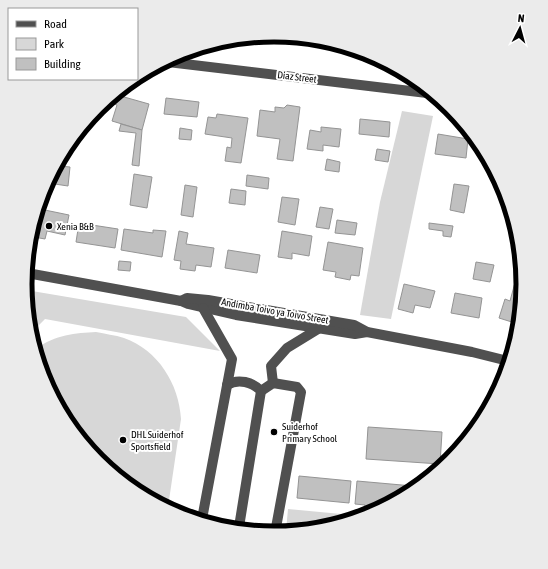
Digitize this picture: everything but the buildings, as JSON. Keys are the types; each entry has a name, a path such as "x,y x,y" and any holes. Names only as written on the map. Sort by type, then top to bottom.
{"street":[{"name":"Diaz Street","path":"176,63 420,92"},
{"name":"Andimba Toivo ya Toivo Street","path":"33,274 181,301 203,308 318,329 354,334 367,332"},
{"name":"Andimba Toivo ya Toivo Street","path":"181,301 197,298 354,325 367,332 472,352 504,360"},
{"path":"203,308 232,359 203,516"},
{"path":"273,383 271,366 287,348 318,329"},
{"path":"227,385 234,381 242,382 255,385 261,391"},
{"path":"240,524 261,391 273,383 297,387 301,392 276,526"}],"green space":[{"path":"402,111 433,116 391,319 360,315 380,202"},
{"path":"32,291 186,317 220,351 45,319 36,328"},
{"name":"DHL Suiderhof Sportsfield","path":"96,332 121,337 136,343 156,360 171,381 176,393 181,419 169,503 140,486 103,456 82,432 64,405 50,377 40,347 58,337"},
{"path":"288,509 349,515 321,522 286,526"}],"place":[{"name":"Xenia B&B","path":"49,226"},
{"name":"Suiderhof Primary School","path":"274,432"},
{"name":"DHL Suiderhof Sportsfield","path":"123,440"}]}
